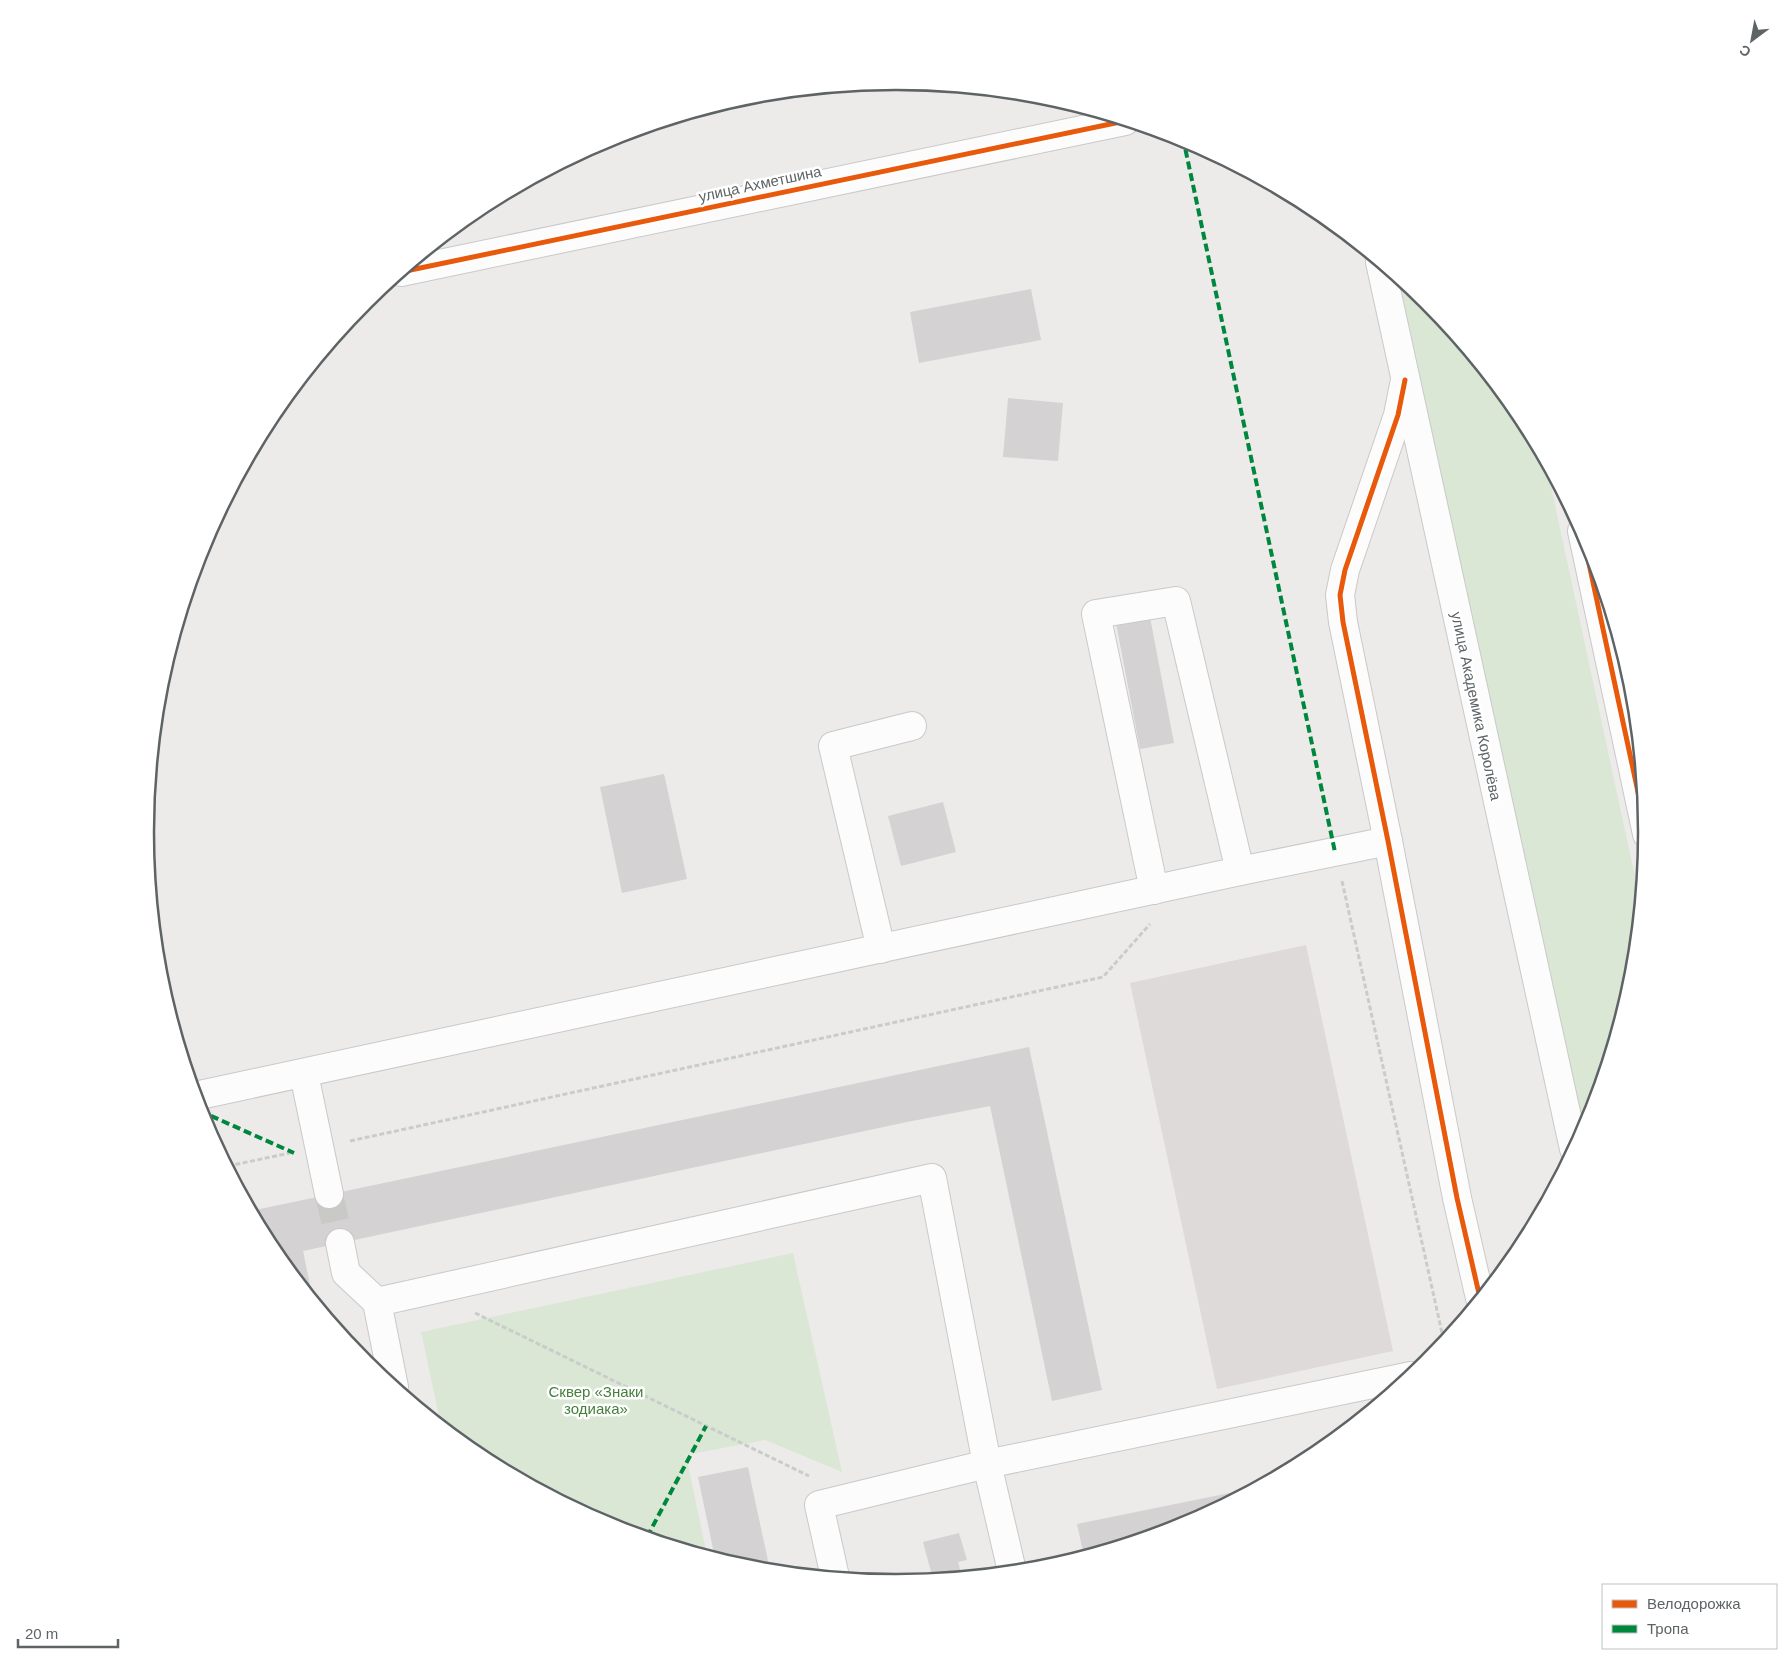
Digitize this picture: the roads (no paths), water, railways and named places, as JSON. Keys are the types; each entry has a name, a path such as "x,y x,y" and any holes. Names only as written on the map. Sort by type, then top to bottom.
{"street":[{"name":"улица Ахметшина","path":"412,270 1115,123"},
{"name":"улица Академика Королёва","path":"1382,271 1572,1138"},
{"path":"1405,380 1398,415 1345,570 1340,595 1343,622 1388,841 1457,1198 1479,1292"},
{"path":"1592,576 1635,771"},
{"path":"1154,890 1096,614 1176,601 1240,871"},
{"path":"881,949 833,746 912,726"},
{"path":"202,1095 1240,871 1388,841"},
{"path":"304,1074 329,1194"},
{"path":"377,1302 932,1178 987,1464 1011,1565"},
{"path":"340,1243 346,1273 377,1302 392,1376"},
{"path":"834,1571 819,1505 987,1464 1397,1379"}],"tunnel":[{"path":"329,1194 340,1243"}],"park label":[{"name":"Сквер «Знаки зодиака»","path":"596,1400"}]}
